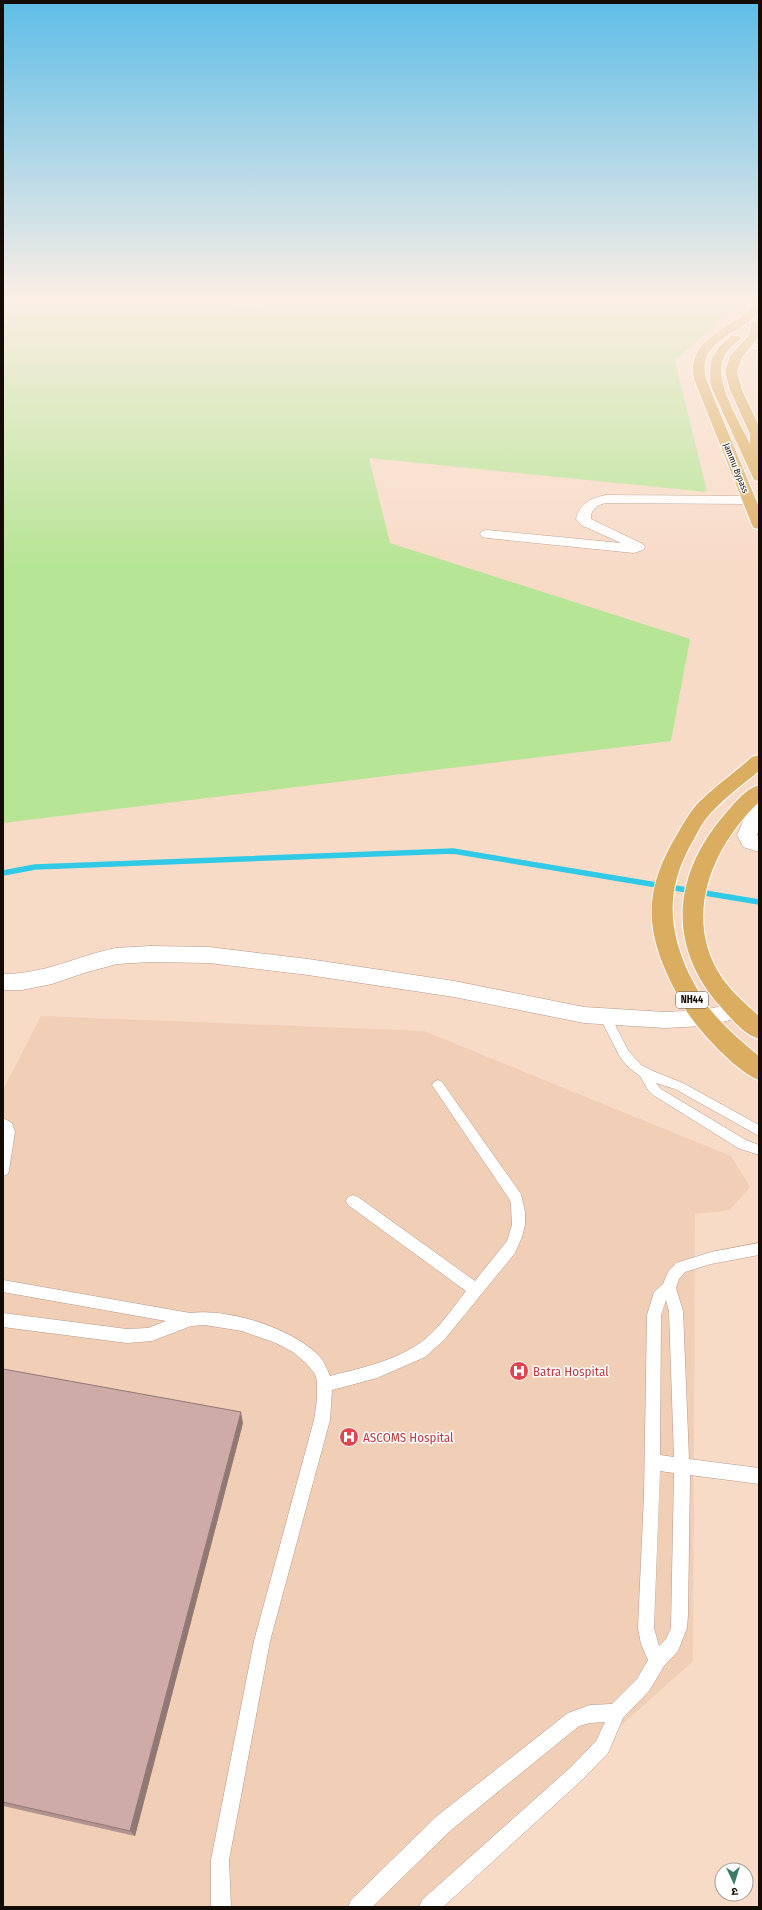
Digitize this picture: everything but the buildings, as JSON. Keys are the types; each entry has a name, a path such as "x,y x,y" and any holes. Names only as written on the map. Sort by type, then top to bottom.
{"highway":[{"name":"Jammu Bypass","path":"703,387 759,525"},
{"name":"Jammu Bypass","path":"718,387 759,477"},
{"path":"735,387 756,434 757,450 751,460"},
{"name":"NH44","path":"759,761 698,816 677,850 665,881 660,910 662,925 670,955 679,975 703,1018 738,1053 759,1070"},
{"name":"NH44","path":"759,791 742,805 726,824 709,855 701,873 695,895 694,920 696,946 704,965 715,984 737,1011 759,1030"}],"street":[{"path":"487,534 634,549 638,547 586,522 583,519 588,506 601,500 611,499 749,500"},
{"path":"759,805 747,835 750,842 759,846"},
{"path":"3,982 22,982 52,976 80,966 117,956 150,954 209,955 308,966 446,988 570,1012 605,1016 665,1020 703,1018 737,1011"}],"lane":[{"path":"605,1016 624,1053 633,1065 645,1074 678,1086 759,1131"},
{"path":"645,1074 652,1087 657,1092 742,1144 759,1150"},
{"path":"324,1385 377,1371 420,1352 439,1335 510,1249 515,1240 520,1219 519,1208 510,1188 438,1084"},
{"path":"3,1123 8,1126 9,1132 3,1170"},
{"path":"353,1201 476,1290"},
{"path":"658,1660 649,1644 646,1628 652,1462 654,1315 656,1301 668,1288 676,1271 688,1264 759,1249"},
{"path":"3,1286 191,1319 227,1321 274,1334 298,1346 312,1357 320,1369 324,1385 325,1401 322,1420 262,1641 220,1860 221,1907"},
{"path":"429,1907 596,1754 602,1747 612,1727 616,1713 643,1685 658,1660 672,1645 679,1628 682,1466 676,1311 668,1288"},
{"path":"3,1320 127,1336 144,1336 191,1319"},
{"path":"652,1462 759,1476"},
{"path":"358,1907 444,1823 574,1719 590,1714 616,1713"}],"shaded area":[{"name":"ASCOMS Hospital","path":"41,1016 424,1031 731,1156 750,1187 730,1210 695,1214 693,1661 419,1907 3,1907 3,1090"}],"green space":[{"path":"3,387 682,387 707,492 369,458 390,543 690,639 671,741 3,823"}],"waterway":[{"path":"3,873 35,867 453,851 759,902"}],"place":[{"name":"Batra Hospital","path":"519,1371"},
{"name":"ASCOMS Hospital","path":"349,1437"}]}
